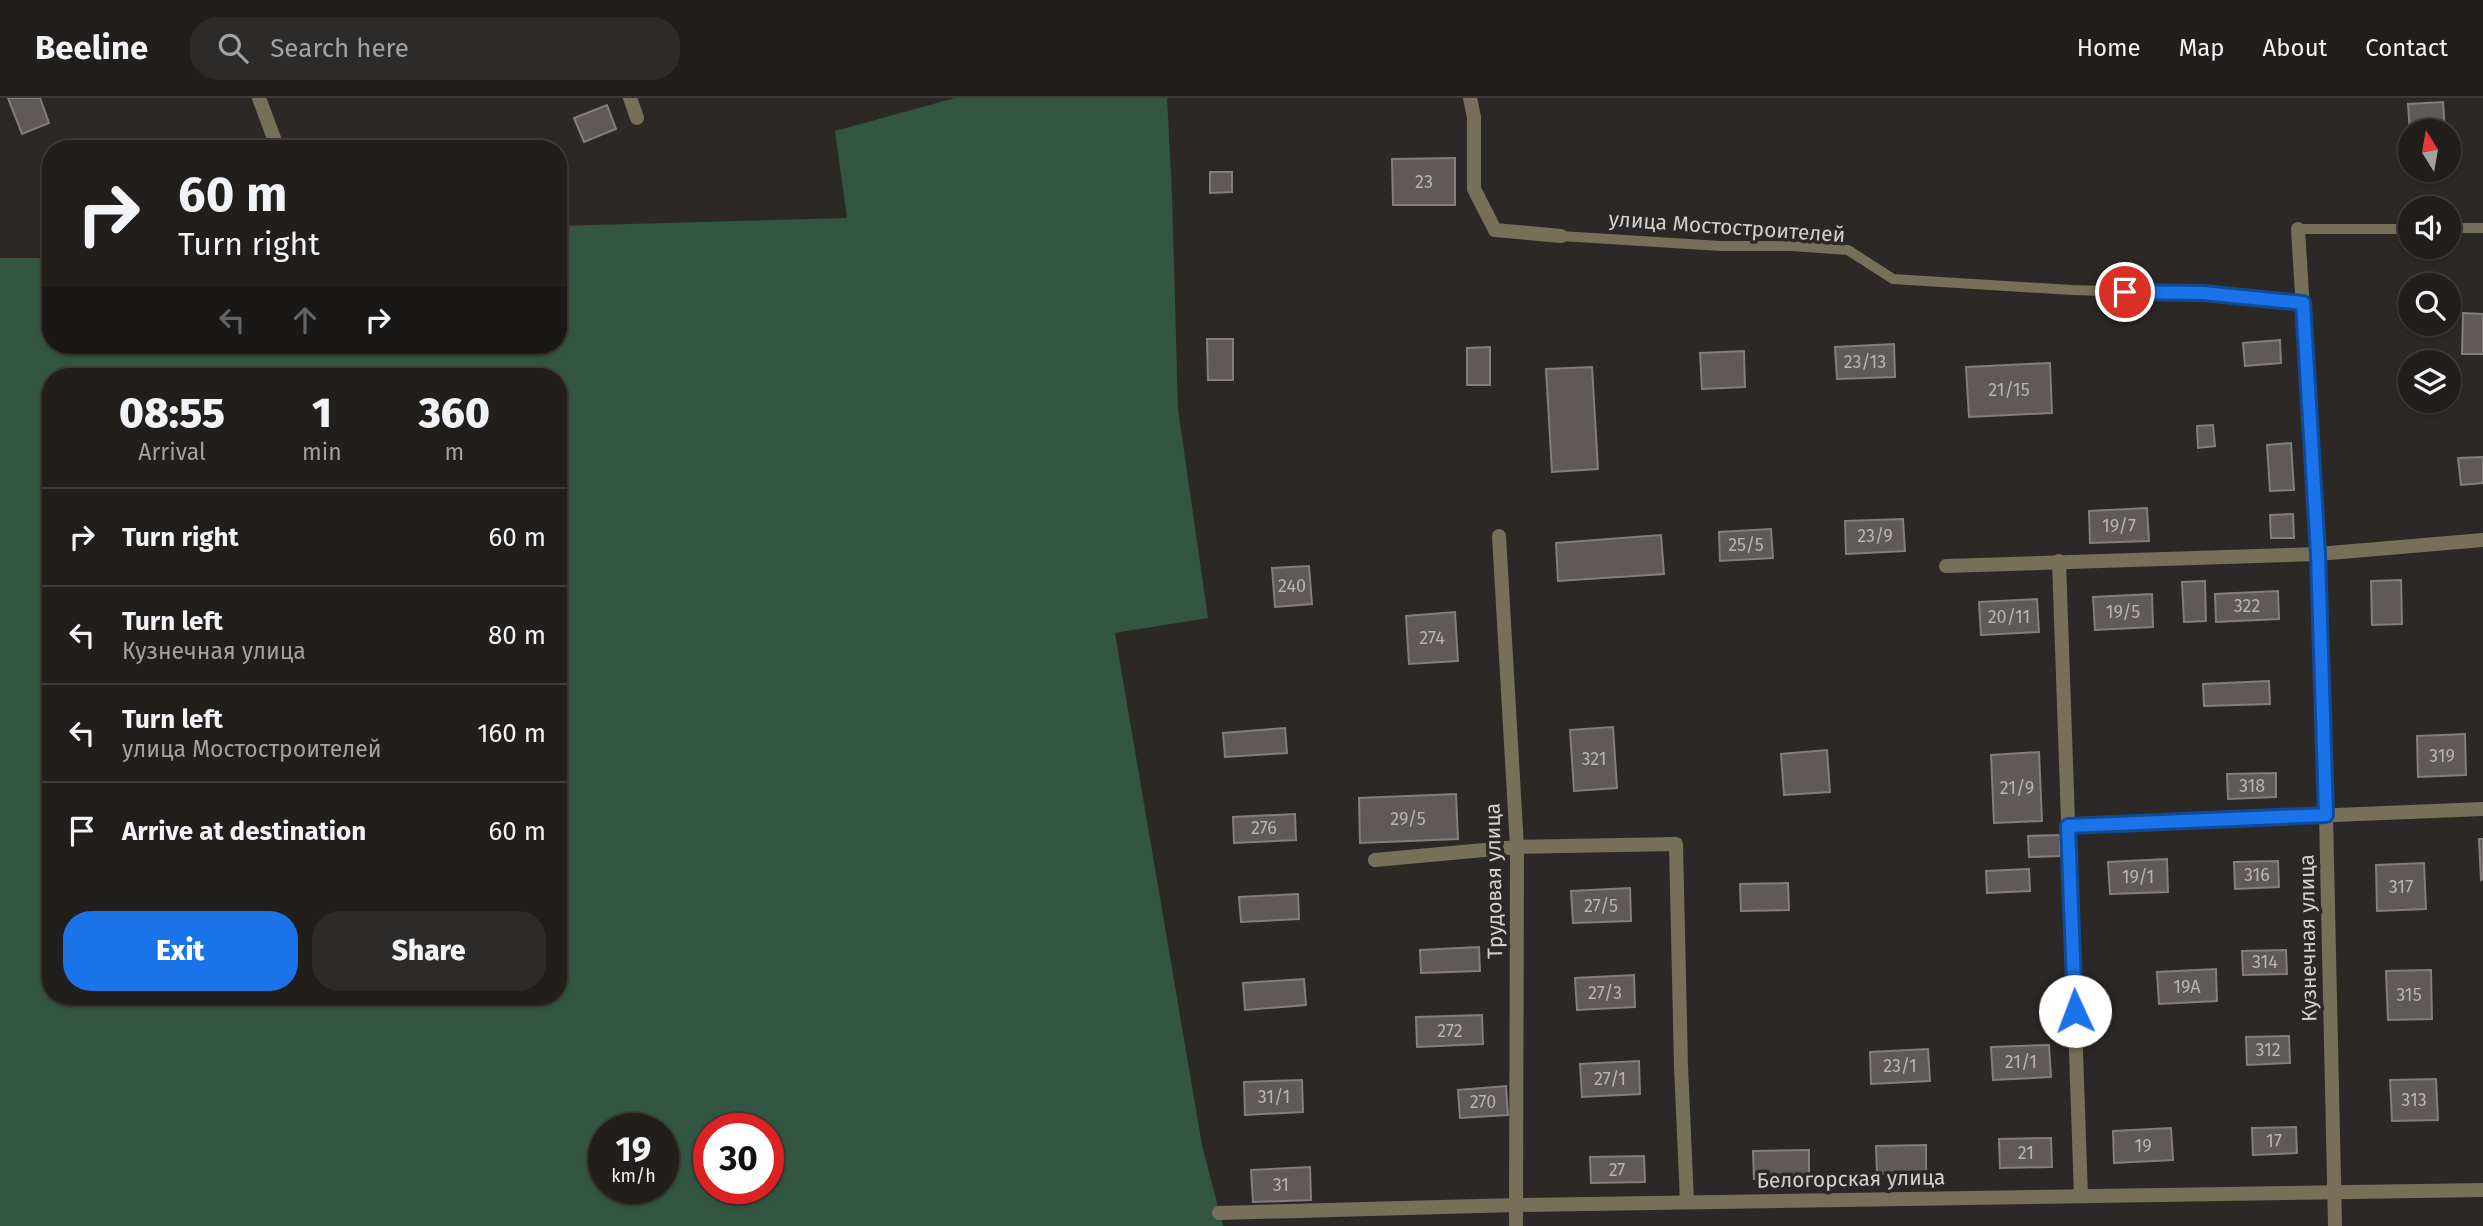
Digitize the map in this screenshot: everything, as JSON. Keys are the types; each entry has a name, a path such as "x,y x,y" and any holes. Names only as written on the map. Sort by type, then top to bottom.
{"street":[{"path":"260,98 275,140"},
{"path":"630,98 637,118"},
{"path":"1470,98 1474,117 1474,188 1496,230 1561,236"},
{"name":"Кузнечная улица","path":"2298,229 2318,554 2335,1226"},
{"name":"Трудовая улица","path":"1499,536 1517,847 1516,1226"},
{"path":"1946,566 2318,554 2483,540"},
{"path":"2059,561 2081,1196"},
{"path":"2068,826 2483,808"},
{"path":"1375,860 1517,847 1676,844 1681,1066 1688,1202"},
{"name":"Белогорская улица","path":"1219,1213 1516,1205 2483,1190"}],"lane":[{"path":"2461,228 2483,228"},
{"path":"2298,229 2398,229"},
{"name":"улица Мостостроителей","path":"1561,236 1721,246 1792,246 1848,250 1893,279 2073,290 2203,293 2303,303"}],"green space":[{"path":"955,98 1167,98 1178,409 1208,618 1115,633 1202,1145 1223,1226 0,1226 0,258 42,258 42,354 567,354 567,226 847,218 835,131"}],"building":[{"path":"8,98 40,98 49,123 22,134"},
{"path":"2443,102 2444,119 2409,119 2408,104"},
{"path":"607,105 616,129 584,142 574,118"},
{"path":"1455,158 1455,205 1393,205 1392,159"},
{"path":"1210,172 1232,172 1232,192 1210,193"},
{"path":"2463,313 2483,314 2483,354 2462,354"},
{"path":"1207,339 1233,339 1233,380 1208,380"},
{"path":"2280,340 2281,363 2245,366 2243,343"},
{"path":"1894,344 1895,377 1837,379 1835,347"},
{"path":"1490,347 1490,385 1467,385 1467,348"},
{"path":"1744,351 1745,387 1702,389 1700,353"},
{"path":"2050,363 2052,413 1969,417 1966,367"},
{"path":"1592,367 1598,469 1552,472 1546,369"},
{"path":"2213,425 2215,446 2198,448 2197,426"},
{"path":"2291,443 2294,490 2270,491 2267,445"},
{"path":"2483,457 2483,483 2461,485 2458,458"},
{"path":"2147,508 2149,541 2090,543 2089,511"},
{"path":"2293,514 2294,538 2271,538 2270,515"},
{"path":"1903,519 1905,551 1846,554 1845,521"},
{"path":"1771,529 1773,558 1720,561 1719,532"},
{"path":"1661,535 1664,574 1558,581 1556,543"},
{"path":"1309,566 1312,604 1275,607 1272,568"},
{"path":"2401,580 2402,624 2372,625 2371,581"},
{"path":"2205,581 2206,621 2184,622 2182,582"},
{"path":"2278,591 2279,619 2216,622 2215,594"},
{"path":"2152,594 2153,627 2095,630 2093,597"},
{"path":"2037,599 2039,632 1981,635 1979,602"},
{"path":"1455,612 1458,661 1409,664 1406,616"},
{"path":"2269,681 2270,704 2204,706 2203,684"},
{"path":"1613,727 1617,788 1574,791 1570,730"},
{"path":"1285,728 1287,753 1225,757 1223,733"},
{"path":"2465,734 2466,775 2418,777 2417,736"},
{"path":"1827,750 1830,792 1784,795 1781,754"},
{"path":"2039,752 2042,821 1994,823 1991,755"},
{"path":"2276,773 2276,797 2228,799 2227,774"},
{"path":"1456,794 1458,839 1360,843 1359,798"},
{"path":"1295,814 1296,840 1234,843 1233,817"},
{"path":"2060,835 2060,856 2029,857 2028,836"},
{"path":"2479,839 2483,839 2481,880"},
{"path":"2167,859 2168,892 2110,894 2108,862"},
{"path":"2278,861 2279,887 2235,889 2234,862"},
{"path":"2424,863 2426,909 2377,911 2376,865"},
{"path":"2029,869 2030,891 1987,893 1986,871"},
{"path":"1788,883 1789,910 1741,911 1740,884"},
{"path":"1630,888 1631,921 1573,923 1571,891"},
{"path":"1298,894 1299,919 1241,922 1239,897"},
{"path":"1479,947 1480,971 1421,973 1420,950"},
{"path":"2286,950 2287,974 2243,975 2242,951"},
{"path":"2216,969 2217,1001 2159,1004 2157,972"},
{"path":"2431,970 2432,1019 2388,1020 2386,971"},
{"path":"1634,975 1635,1007 1577,1010 1575,978"},
{"path":"1304,979 1306,1005 1245,1010 1243,983"},
{"path":"1482,1015 1483,1044 1417,1047 1416,1017"},
{"path":"2289,1036 2290,1063 2247,1065 2246,1037"},
{"path":"2049,1045 2051,1077 1993,1080 1991,1047"},
{"path":"1928,1049 1930,1081 1871,1084 1870,1052"},
{"path":"1639,1061 1640,1094 1582,1097 1580,1064"},
{"path":"2436,1079 2438,1120 2392,1121 2390,1080"},
{"path":"1302,1080 1303,1112 1245,1115 1244,1082"},
{"path":"1506,1086 1508,1115 1460,1118 1458,1090"},
{"path":"2296,1127 2297,1153 2253,1155 2252,1128"},
{"path":"2171,1128 2173,1160 2114,1163 2113,1131"},
{"path":"2051,1138 2052,1167 2000,1168 1999,1139"},
{"path":"1926,1145 1926,1173 1877,1174 1876,1146"},
{"path":"1809,1150 1809,1178 1754,1179 1753,1151"},
{"path":"1644,1156 1645,1182 1591,1183 1590,1157"},
{"path":"1310,1167 1311,1200 1253,1202 1251,1170"}],"route":[{"path":"2075,1011 2068,826 2326,815 2318,554 2303,303 2203,293 2125,292"}]}
